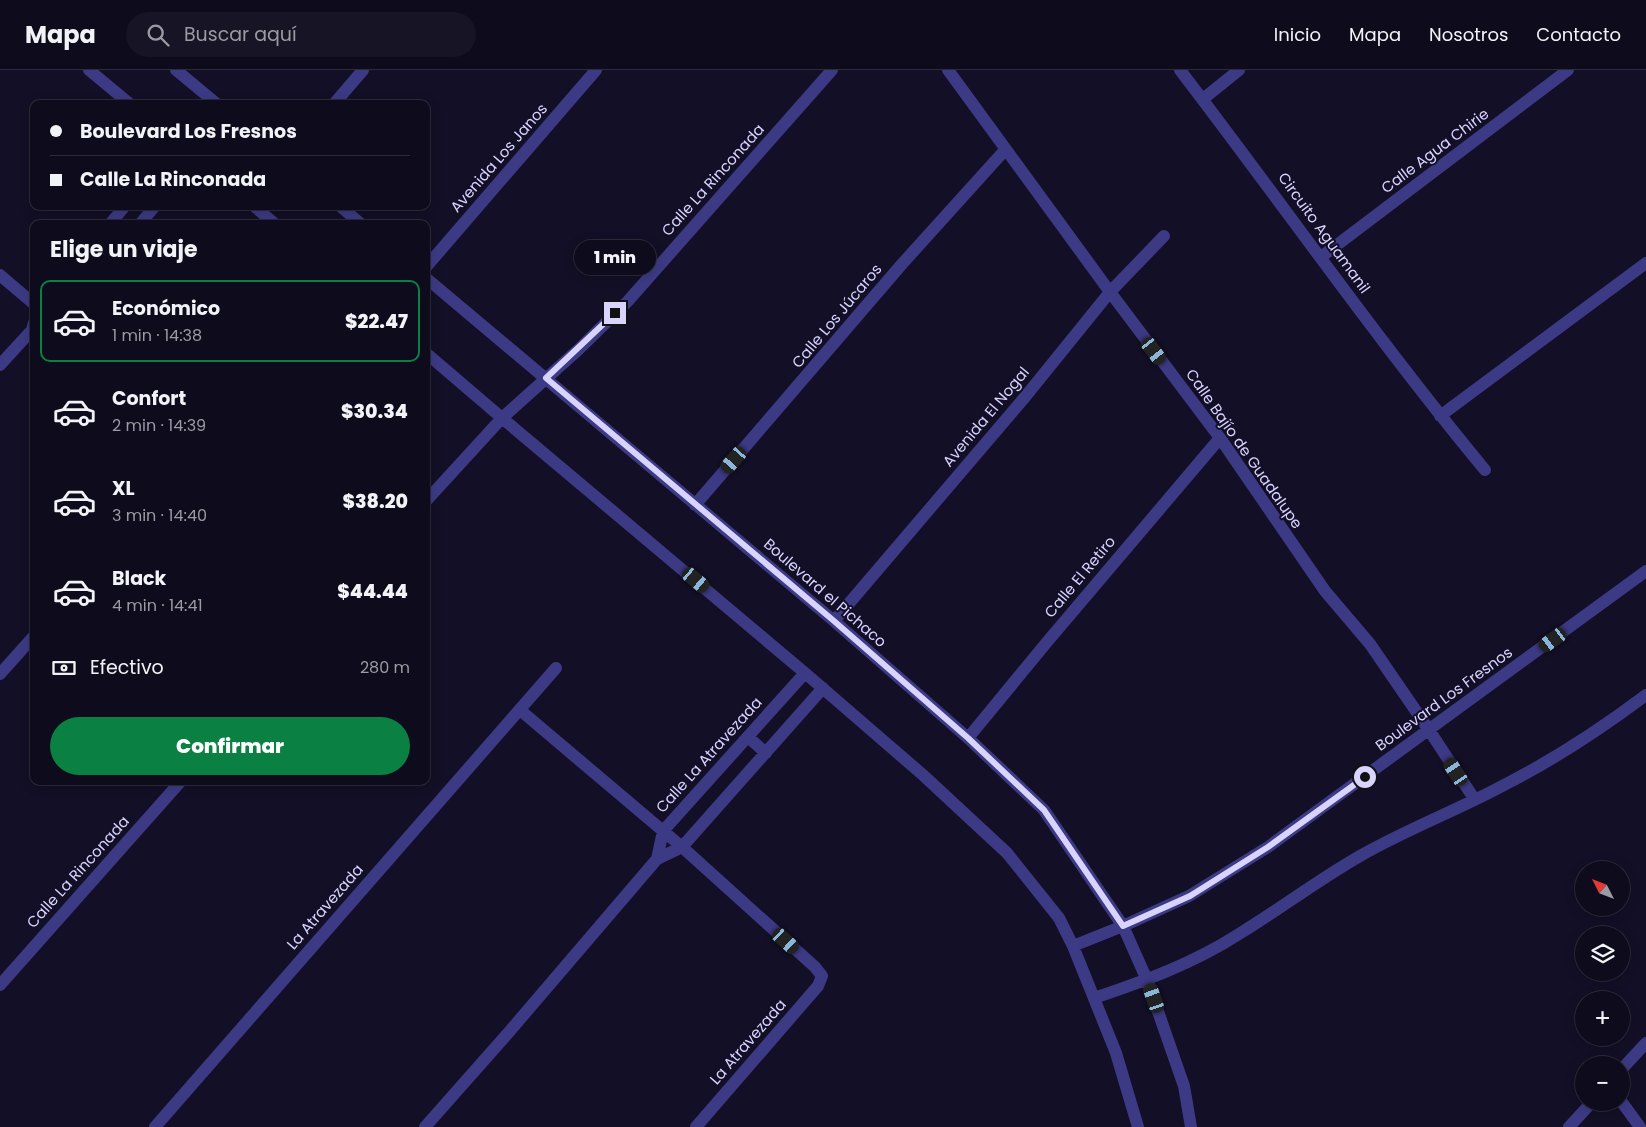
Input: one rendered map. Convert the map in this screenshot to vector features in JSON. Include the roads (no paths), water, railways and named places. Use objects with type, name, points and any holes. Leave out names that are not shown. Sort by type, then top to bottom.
[{"type":"street","points":[[89,70],[125,100]]},
{"type":"street","points":[[176,70],[212,100]]},
{"type":"street","points":[[337,100],[363,70]]},
{"type":"street","name":"Avenida Los Janos","points":[[430,262],[596,70]]},
{"type":"street","name":"Calle La Rinconada","points":[[430,497],[502,418],[578,350],[628,301],[832,70]]},
{"type":"street","name":"Calle Bajío de Guadalupe","points":[[948,70],[1005,150],[1220,438],[1325,590],[1370,644],[1474,800]]},
{"type":"street","name":"Circuito Aguamanil","points":[[1180,70],[1440,416],[1485,470]]},
{"type":"street","points":[[1202,99],[1239,70]]},
{"type":"street","name":"Calle Agua Chirie","points":[[1321,257],[1568,70]]},
{"type":"street","name":"Calle Los Júcaros","points":[[695,505],[902,264],[1005,150]]},
{"type":"street","points":[[113,220],[122,210]]},
{"type":"street","points":[[143,220],[152,210]]},
{"type":"street","points":[[259,210],[270,220]]},
{"type":"street","points":[[345,210],[356,220]]},
{"type":"street","name":"Avenida El Nogal","points":[[834,621],[1025,397],[1110,292],[1164,236]]},
{"type":"street","points":[[1440,416],[1646,263]]},
{"type":"street","points":[[0,275],[30,301]]},
{"type":"street","name":"Boulevard el Pichaco","points":[[430,281],[834,621],[968,738],[1044,810],[1123,926],[1147,980],[1184,1086],[1191,1127]]},
{"type":"street","points":[[0,365],[30,330]]},
{"type":"street","points":[[430,356],[805,672],[923,775],[1007,854],[1059,918],[1073,946],[1116,1054],[1138,1127]]},
{"type":"street","name":"Calle El Retiro","points":[[968,738],[1046,642],[1220,438]]},
{"type":"street","name":"Boulevard Los Fresnos","points":[[1073,946],[1190,896],[1268,847],[1646,571]]},
{"type":"street","points":[[0,674],[30,640]]},
{"type":"street","name":"La Atravezada","points":[[155,1127],[556,668]]},
{"type":"street","name":"Calle La Atravezada","points":[[520,710],[663,831],[805,672]]},
{"type":"street","points":[[425,1127],[658,859],[682,848],[823,688]]},
{"type":"street","points":[[1094,998],[1147,980],[1188,963],[1238,935],[1360,856],[1506,784],[1561,752],[1616,718],[1646,694]]},
{"type":"street","points":[[748,736],[766,753]]},
{"type":"street","name":"Calle La Rinconada","points":[[0,985],[177,785]]},
{"type":"street","points":[[663,831],[682,848]]},
{"type":"street","points":[[658,859],[663,831]]},
{"type":"street","name":"La Atravezada","points":[[682,848],[815,967],[822,976],[818,986],[696,1127]]},
{"type":"street","points":[[1630,1060],[1646,1043]]},
{"type":"street","points":[[1569,1127],[1584,1111]]},
{"type":"street","points":[[1628,1111],[1640,1127]]}]
